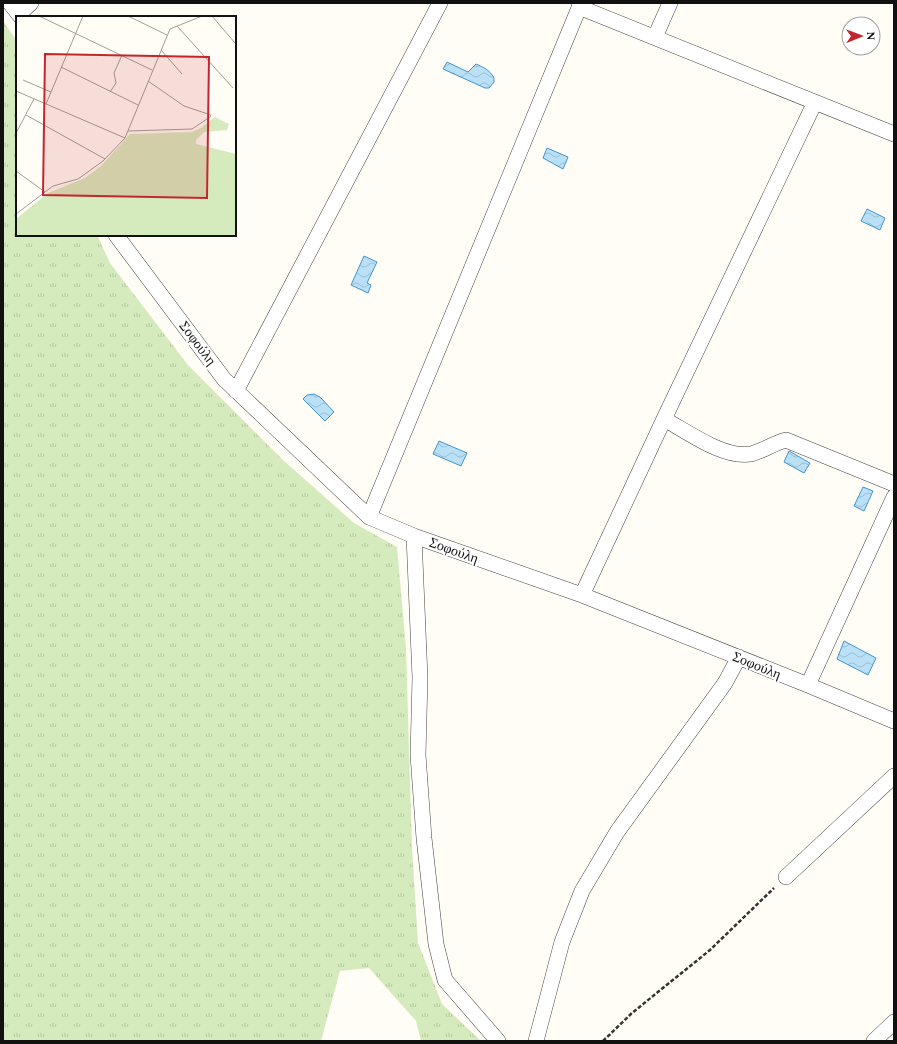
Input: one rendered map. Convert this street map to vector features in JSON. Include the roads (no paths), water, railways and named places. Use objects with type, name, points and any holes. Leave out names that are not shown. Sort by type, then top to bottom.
[{"type":"street","points":[[17,11],[32,3]]},
{"type":"street","points":[[236,391],[440,3]]},
{"type":"street","points":[[655,37],[670,3]]},
{"type":"street","points":[[369,518],[580,5],[894,134]]},
{"type":"street","points":[[582,596],[664,418],[815,102]]},
{"type":"street","name":"Σοφούλη","points":[[117,236],[224,379],[369,518],[414,536],[582,596],[739,657],[894,721]]},
{"type":"street","points":[[664,418],[723,451],[738,455],[753,453],[775,443],[786,440],[894,484]]},
{"type":"street","points":[[808,685],[894,497]]},
{"type":"street","points":[[414,536],[420,678],[418,755],[424,838],[436,944],[445,980],[498,1041]]},
{"type":"street","points":[[536,1041],[562,942],[582,891],[617,832],[725,683],[739,657]]},
{"type":"street","points":[[786,876],[894,776]]},
{"type":"street","points":[[874,1041],[894,1022]]},
{"type":"water","points":[[447,62],[468,72],[476,64],[490,73],[494,78],[494,82],[489,88],[485,88],[443,69]]},
{"type":"water","points":[[547,148],[568,157],[563,169],[543,158]]},
{"type":"water","points":[[867,209],[885,218],[880,230],[861,221]]},
{"type":"water","points":[[364,256],[377,262],[367,283],[371,285],[368,293],[351,285]]},
{"type":"water","points":[[314,394],[320,397],[334,412],[325,421],[303,399],[307,395]]},
{"type":"water","points":[[439,441],[467,453],[461,466],[433,454]]},
{"type":"water","points":[[789,451],[810,463],[804,473],[784,462]]},
{"type":"water","points":[[863,487],[873,491],[864,511],[854,506]]},
{"type":"water","points":[[844,641],[876,658],[868,675],[837,659]]}]
